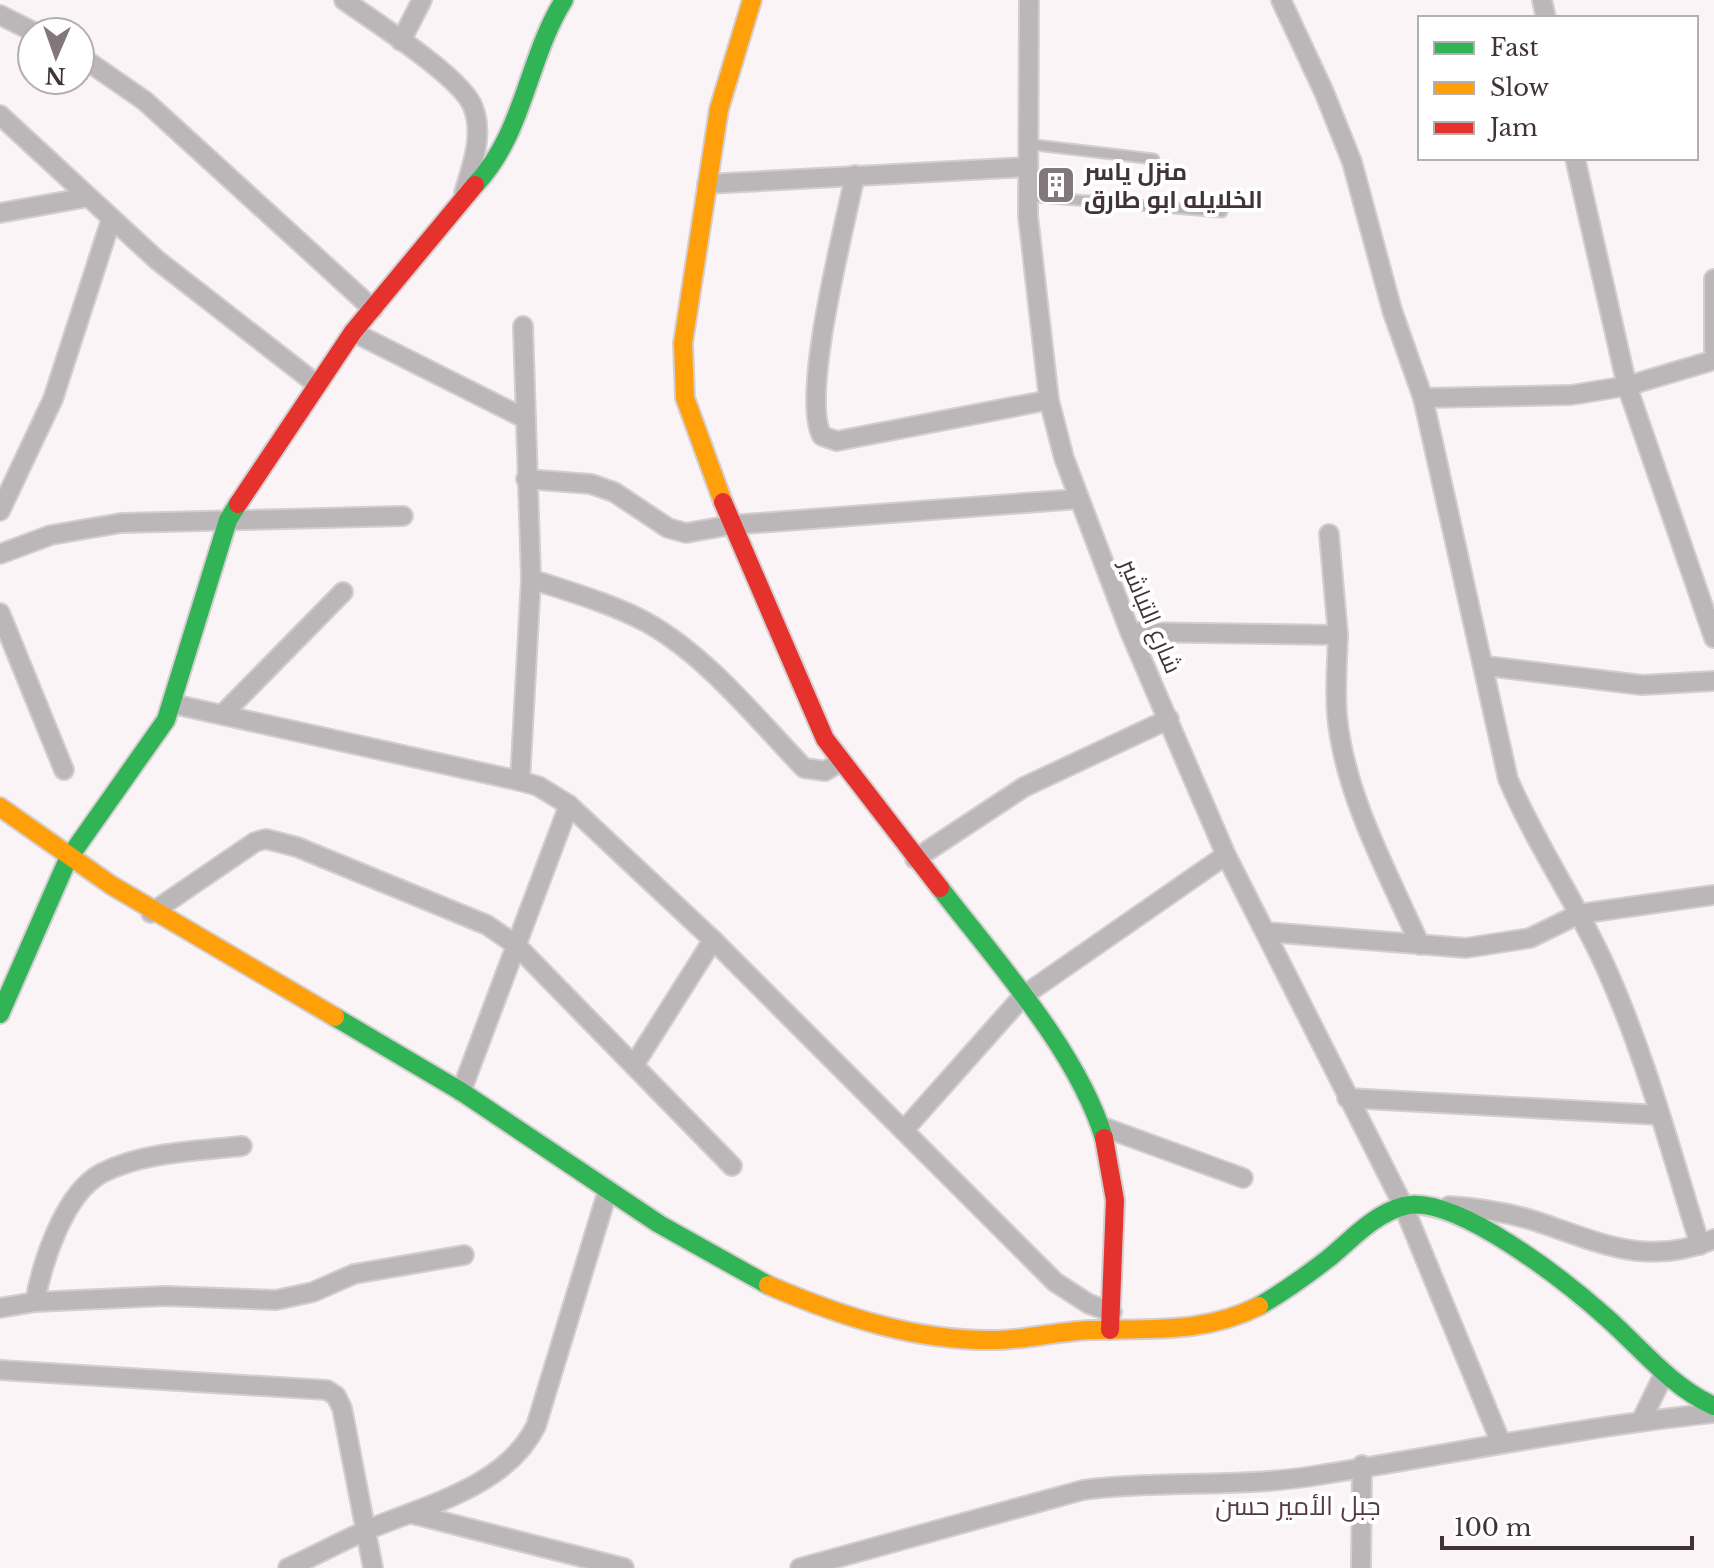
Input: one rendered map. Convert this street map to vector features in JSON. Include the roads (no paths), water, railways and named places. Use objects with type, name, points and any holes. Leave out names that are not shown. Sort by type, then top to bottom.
[{"type":"street","points":[[344,0],[458,86],[473,105],[477,124],[476,153],[462,198]]},
{"type":"street","points":[[401,41],[422,0]]},
{"type":"street","points":[[0,1014],[68,859],[158,735],[173,704],[228,520],[315,383],[353,332],[462,198],[494,165],[510,134],[550,22],[564,0]]},
{"type":"street","points":[[752,0],[724,89],[707,184],[682,374],[685,398],[731,525],[816,722],[840,762],[1023,996],[1073,1066],[1103,1127],[1115,1200],[1111,1321]]},
{"type":"street","name":"شارع التباشير","points":[[1029,0],[1028,196],[1049,400],[1078,499],[1130,632],[1226,855],[1403,1205],[1501,1443]]},
{"type":"street","points":[[0,807],[68,859],[151,913],[461,1092],[608,1190],[734,1268],[807,1302],[872,1324],[961,1339],[1001,1340],[1111,1321],[1189,1330],[1231,1318],[1289,1287],[1372,1220],[1403,1205],[1477,1208],[1534,1221],[1590,1243],[1637,1253],[1671,1252],[1707,1242],[1630,1025],[1579,914],[1524,816],[1508,779],[1496,732],[1486,666],[1423,398],[1392,310],[1352,162],[1324,92],[1281,0]]},
{"type":"street","points":[[96,67],[145,101],[373,309]]},
{"type":"street","points":[[0,115],[111,220],[315,383]]},
{"type":"street","points":[[1575,160],[1627,386],[1714,638]]},
{"type":"street","points":[[707,184],[1027,167]]},
{"type":"street","points":[[855,175],[817,366],[816,419],[822,436],[837,441],[1049,400]]},
{"type":"street","points":[[0,213],[88,197]]},
{"type":"street","points":[[0,511],[53,399],[111,220]]},
{"type":"street","points":[[1714,279],[1714,349]]},
{"type":"street","points":[[520,781],[531,579],[523,326]]},
{"type":"street","points":[[353,332],[526,419]]},
{"type":"street","points":[[1423,398],[1571,395],[1627,386],[1714,360]]},
{"type":"street","points":[[526,479],[591,484],[614,492],[668,528],[686,533],[731,525],[1078,499]]},
{"type":"street","points":[[0,554],[51,535],[85,528],[228,520],[403,516]]},
{"type":"street","points":[[1329,534],[1338,635],[1337,715],[1349,772],[1375,842],[1420,945]]},
{"type":"street","points":[[531,579],[611,606],[648,623],[709,671],[804,768],[825,771],[840,762]]},
{"type":"street","points":[[223,714],[343,592]]},
{"type":"street","points":[[0,613],[64,770]]},
{"type":"street","points":[[1130,632],[1338,635]]},
{"type":"street","points":[[1486,666],[1642,685],[1714,681]]},
{"type":"street","points":[[173,704],[304,731],[402,758],[520,781],[538,786],[569,805],[713,940],[1055,1282],[1111,1321]]},
{"type":"street","points":[[915,859],[1024,787],[1169,719]]},
{"type":"street","points":[[461,1092],[569,805]]},
{"type":"street","points":[[151,913],[255,842],[266,839],[297,847],[487,925],[516,945],[732,1166]]},
{"type":"street","points":[[904,1130],[1023,996],[1226,855]]},
{"type":"street","points":[[1266,932],[1466,948],[1505,944],[1546,933],[1579,914],[1714,895]]},
{"type":"street","points":[[634,1065],[713,940]]},
{"type":"street","points":[[1347,1098],[1660,1115]]},
{"type":"street","points":[[1103,1127],[1243,1178]]},
{"type":"street","points":[[35,1302],[42,1263],[51,1243],[65,1217],[94,1179],[119,1166],[145,1159],[242,1146]]},
{"type":"street","points":[[288,1568],[367,1530],[413,1514],[497,1472],[527,1445],[536,1426],[608,1190]]},
{"type":"street","points":[[1440,1206],[1473,1221],[1604,1315],[1664,1374],[1714,1406]]},
{"type":"street","points":[[0,1308],[35,1302],[165,1296],[276,1300],[313,1292],[354,1274],[464,1255]]},
{"type":"street","points":[[0,1370],[327,1390],[342,1408],[373,1568]]},
{"type":"street","points":[[1641,1421],[1664,1374]]},
{"type":"street","points":[[800,1568],[1083,1490],[1123,1485],[1311,1476],[1362,1465],[1641,1421],[1714,1413]]},
{"type":"street","points":[[1361,1568],[1362,1465]]},
{"type":"street","points":[[413,1514],[624,1568]]},
{"type":"lane","points":[[1027,144],[1154,159]]},
{"type":"lane","points":[[1028,196],[1222,212]]},
{"type":"place","name":"منزل ياسر الخلايله ابو طارق","points":[[1056,185]]},
{"type":"district","name":"جبل الأمير حسن","points":[[1298,1506]]}]
